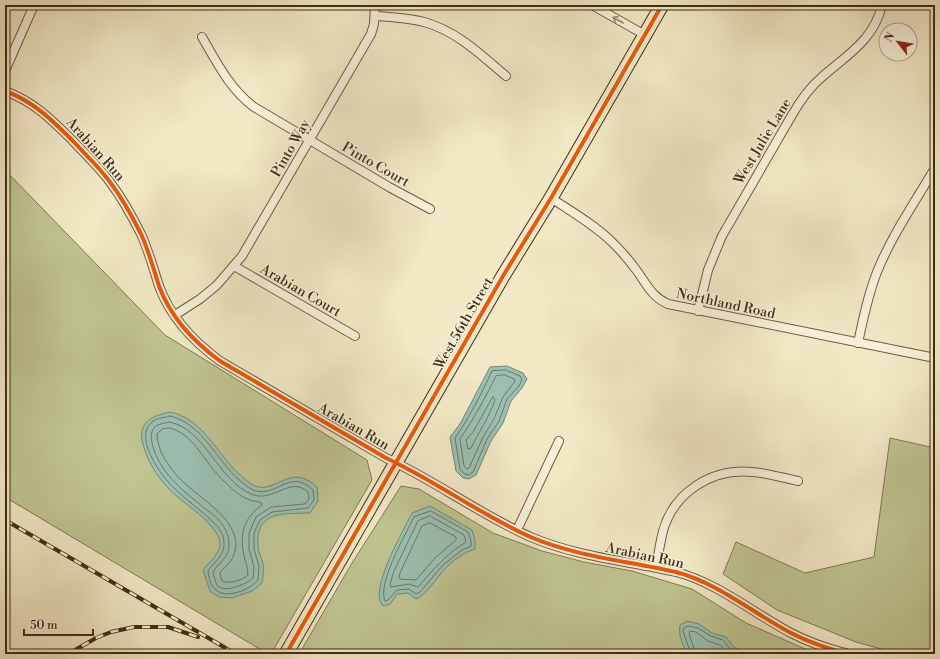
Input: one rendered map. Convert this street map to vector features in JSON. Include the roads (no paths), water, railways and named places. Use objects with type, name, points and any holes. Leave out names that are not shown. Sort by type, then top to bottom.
[{"type":"main road","name":"West 56th Street","points":[[286,654],[503,276],[551,198],[662,5]]},
{"type":"street","points":[[5,71],[34,5]]},
{"type":"street","name":"Pinto Way","points":[[175,315],[200,299],[216,286],[234,266],[248,247],[371,34],[375,16],[375,5]]},
{"type":"street","points":[[592,5],[645,35]]},
{"type":"street","name":"West Julie Lane","points":[[698,311],[708,270],[722,236],[794,111],[815,84],[859,46],[868,36],[875,25],[882,5]]},
{"type":"street","points":[[375,16],[415,20],[439,27],[462,40],[506,76]]},
{"type":"street","name":"Pinto Court","points":[[202,37],[224,76],[241,96],[262,112],[389,187],[430,209]]},
{"type":"street","name":"Arabian Run","points":[[5,91],[26,101],[48,116],[111,184],[126,205],[142,235],[160,287],[175,315],[190,335],[220,361],[386,458],[396,462],[517,530],[541,541],[571,550],[680,573],[700,580],[793,634],[821,646],[849,654]]},
{"type":"street","points":[[858,343],[867,302],[880,267],[892,241],[935,168]]},
{"type":"street","name":"Northland Road","points":[[551,198],[592,225],[612,241],[629,260],[649,290],[655,296],[668,304],[935,358]]},
{"type":"street","name":"Arabian Court","points":[[234,266],[355,336]]},
{"type":"street","points":[[517,530],[559,441]]},
{"type":"street","points":[[656,568],[663,531],[669,515],[684,495],[701,482],[714,476],[740,471],[753,472],[798,481]]},
{"type":"water","points":[[507,366],[523,373],[527,379],[522,388],[511,401],[503,423],[491,441],[476,475],[469,479],[463,478],[456,471],[450,437],[460,424],[490,367]]},
{"type":"water","points":[[171,412],[181,415],[198,427],[231,466],[252,485],[262,487],[268,486],[293,477],[300,477],[310,481],[317,487],[318,501],[310,513],[281,514],[273,516],[266,520],[261,526],[258,534],[258,546],[263,564],[263,578],[262,583],[252,591],[232,598],[219,597],[210,591],[203,570],[219,550],[220,543],[218,536],[200,515],[165,485],[149,461],[142,440],[143,428],[149,420],[154,417]]},
{"type":"water","points":[[430,506],[472,530],[475,540],[475,549],[462,555],[451,563],[428,590],[416,599],[408,593],[397,594],[390,604],[383,606],[380,601],[379,593],[381,582],[396,544],[412,513]]},
{"type":"water","points":[[687,621],[699,624],[712,633],[726,637],[734,647],[746,654],[688,654],[684,648],[680,633],[680,625]]},
{"type":"railway","points":[[5,520],[236,654]]},
{"type":"railway","points":[[68,654],[96,638],[111,632],[134,627],[168,627],[198,637]]}]
